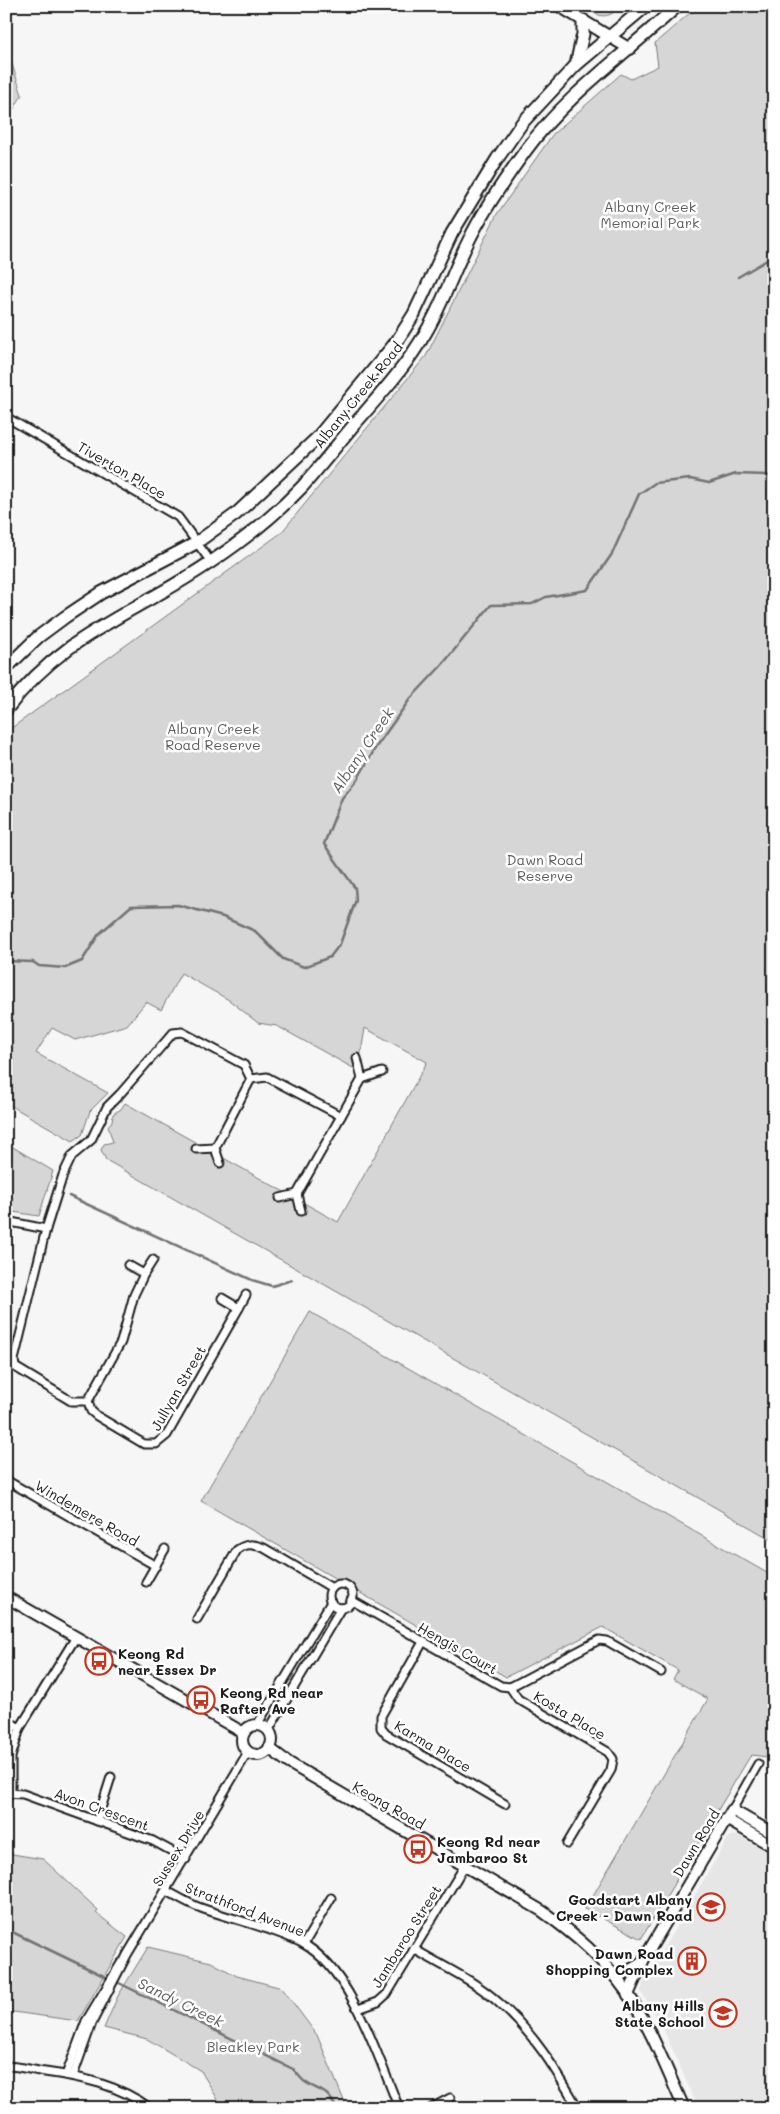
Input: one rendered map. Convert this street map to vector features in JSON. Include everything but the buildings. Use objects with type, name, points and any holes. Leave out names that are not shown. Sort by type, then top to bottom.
[{"type":"main road","name":"Albany Creek Road","points":[[6,668],[38,637],[101,593],[196,543],[236,514],[296,458],[323,430],[386,356],[414,314],[452,233],[497,159],[537,104],[576,65],[646,6]]},
{"type":"main road","name":"Albany Creek Road","points":[[6,710],[38,673],[63,652],[116,616],[155,596],[210,562],[269,518],[301,487],[387,387],[426,332],[469,239],[525,151],[564,106],[677,6]]},
{"type":"main road","points":[[576,65],[582,38],[583,20]]},
{"type":"street","points":[[559,6],[630,48]]},
{"type":"street","name":"Tiverton Place","points":[[6,417],[178,517],[210,562]]},
{"type":"street","points":[[153,1260],[134,1295],[121,1342],[88,1401],[71,1400],[15,1367],[14,1360],[56,1194],[72,1156],[91,1140],[113,1099],[120,1094],[173,1033],[182,1032],[244,1065],[251,1079]]},
{"type":"street","points":[[357,1058],[362,1079]]},
{"type":"street","points":[[302,1211],[297,1194],[362,1079],[382,1072]]},
{"type":"street","points":[[251,1079],[267,1077],[341,1116]]},
{"type":"street","points":[[214,1148],[251,1079]]},
{"type":"street","points":[[196,1149],[214,1148]]},
{"type":"street","points":[[214,1148],[220,1163]]},
{"type":"street","points":[[280,1198],[297,1194]]},
{"type":"street","points":[[6,1221],[46,1229]]},
{"type":"street","points":[[128,1265],[144,1274]]},
{"type":"street","name":"Jullyan Street","points":[[88,1401],[91,1411],[144,1444],[156,1444],[163,1440],[246,1295]]},
{"type":"street","points":[[222,1298],[238,1308]]},
{"type":"street","name":"Windemere Road","points":[[6,1480],[156,1566]]},
{"type":"street","points":[[197,1619],[232,1557],[244,1545],[253,1544],[264,1548],[332,1588]]},
{"type":"street","points":[[146,1582],[165,1550]]},
{"type":"street","points":[[268,1731],[341,1608],[348,1605],[352,1600],[352,1593],[348,1587],[338,1584],[332,1588],[329,1595],[331,1602],[341,1608]]},
{"type":"street","points":[[6,1597],[244,1733]]},
{"type":"street","name":"Hengis Court","points":[[352,1600],[493,1683],[510,1686],[599,1640],[607,1641],[661,1672]]},
{"type":"street","points":[[258,1725],[331,1602]]},
{"type":"street","points":[[9,1793],[11,1757],[20,1728],[76,1637]]},
{"type":"street","name":"Karma Place","points":[[423,1642],[381,1716],[381,1728],[386,1734],[505,1804]]},
{"type":"street","name":"Kosta Place","points":[[510,1686],[518,1698],[608,1752],[613,1759],[611,1770],[567,1844]]},
{"type":"street","points":[[6,1720],[20,1728]]},
{"type":"street","points":[[258,1725],[268,1731],[271,1739],[269,1748],[257,1755],[248,1752],[242,1742],[244,1733],[249,1727],[258,1725]]},
{"type":"street","name":"Keong Road","points":[[269,1748],[289,1763],[465,1864],[542,1911],[578,1937],[616,1978],[628,1995],[650,2031],[684,2108]]},
{"type":"street","name":"Sussex Drive","points":[[69,2076],[116,1973],[167,1891],[248,1752]]},
{"type":"street","name":"Dawn Road","points":[[628,1995],[642,1963],[758,1764]]},
{"type":"street","points":[[97,1821],[111,1777]]},
{"type":"street","name":"Avon Crescent","points":[[9,1793],[153,1841],[186,1859]]},
{"type":"street","points":[[732,1810],[774,1834]]},
{"type":"street","points":[[726,1819],[774,1847]]},
{"type":"street","name":"Jambaroo Street","points":[[358,2009],[378,2002],[387,1994],[465,1864]]},
{"type":"street","name":"Strathford Avenue","points":[[167,1891],[199,1907],[287,1936],[304,1944],[334,1970],[358,2009],[399,2108]]},
{"type":"street","points":[[304,1944],[331,1898]]},
{"type":"street","points":[[414,1949],[498,2001],[529,2032],[547,2055],[578,2108]]},
{"type":"street","name":"Dawn Road","points":[[616,1978],[642,1963]]},
{"type":"street","points":[[6,2066],[104,2083],[131,2095],[150,2108]]},
{"type":"street","points":[[431,2108],[450,2098]]},
{"type":"shaded area","name":"Albany Hills State School","points":[[733,1835],[739,1836],[774,1856],[774,2108],[698,2108],[663,2028],[641,1992],[643,1983],[728,1838]]},
{"type":"green space","points":[[582,6],[622,6],[611,14],[602,16]]},
{"type":"green space","name":"Dawn Road Reserve","points":[[698,6],[774,6],[774,1541],[106,1160],[101,1150],[104,1144],[113,1142],[108,1126],[112,1121],[113,1114],[121,1109],[125,1103],[338,1222],[427,1062],[365,1028],[361,1053],[353,1068],[277,1026],[258,1023],[229,1000],[181,973],[161,1010],[146,1002],[127,1025],[75,1040],[52,1028],[36,1053],[108,1093],[90,1111],[82,1135],[73,1141],[6,1103],[6,732],[281,533],[426,356],[497,214],[553,134],[621,74],[631,79],[658,66],[655,43]]},
{"type":"green space","points":[[6,57],[10,58],[22,95],[6,122]]},
{"type":"green space","points":[[6,1143],[53,1171],[39,1216],[6,1211]]},
{"type":"green space","points":[[310,1312],[774,1577],[774,1750],[767,1757],[752,1755],[749,1758],[641,1939],[585,1909],[708,1699],[673,1679],[678,1670],[603,1627],[506,1677],[201,1501]]},
{"type":"green space","points":[[6,1853],[43,1859],[98,1910],[96,1913],[127,1937],[78,2021],[6,2011]]},
{"type":"green space","name":"Bleakley Park","points":[[148,1947],[211,1962],[237,1976],[282,1988],[317,2035],[347,2108],[223,2108],[201,2071],[147,2039],[104,2028],[118,1996]]},
{"type":"waterway","points":[[738,277],[774,256]]},
{"type":"waterway","name":"Albany Creek","points":[[6,961],[33,962],[39,966],[65,968],[82,961],[99,934],[131,906],[178,905],[223,917],[255,931],[283,959],[304,967],[330,957],[340,944],[356,900],[355,888],[324,844],[342,798],[357,780],[376,747],[410,699],[442,665],[491,605],[532,604],[546,597],[587,590],[612,554],[639,494],[655,483],[690,479],[709,483],[736,474],[767,475],[774,479]]},
{"type":"waterway","points":[[69,1196],[252,1280],[272,1286],[292,1280]]},
{"type":"waterway","name":"Sandy Creek","points":[[6,1929],[110,1979]]},
{"type":"waterway","name":"Sandy Creek","points":[[115,1981],[293,2069],[305,2082],[326,2094],[336,2108]]},
{"type":"place","name":"Keong Rd near Essex Dr","points":[[99,1661]]},
{"type":"place","name":"Keong Rd near Rafter Ave","points":[[201,1700]]},
{"type":"place","name":"Keong Rd near Jambaroo St","points":[[418,1849]]},
{"type":"place","name":"Goodstart Albany Creek - Dawn Road","points":[[711,1907]]},
{"type":"place","name":"Dawn Road Shopping Complex","points":[[692,1961]]},
{"type":"place","name":"Albany Hills State School","points":[[723,2013]]},
{"type":"park label","name":"Albany Creek Memorial Park","points":[[650,214]]},
{"type":"park label","name":"Albany Creek Road Reserve","points":[[213,736]]}]
